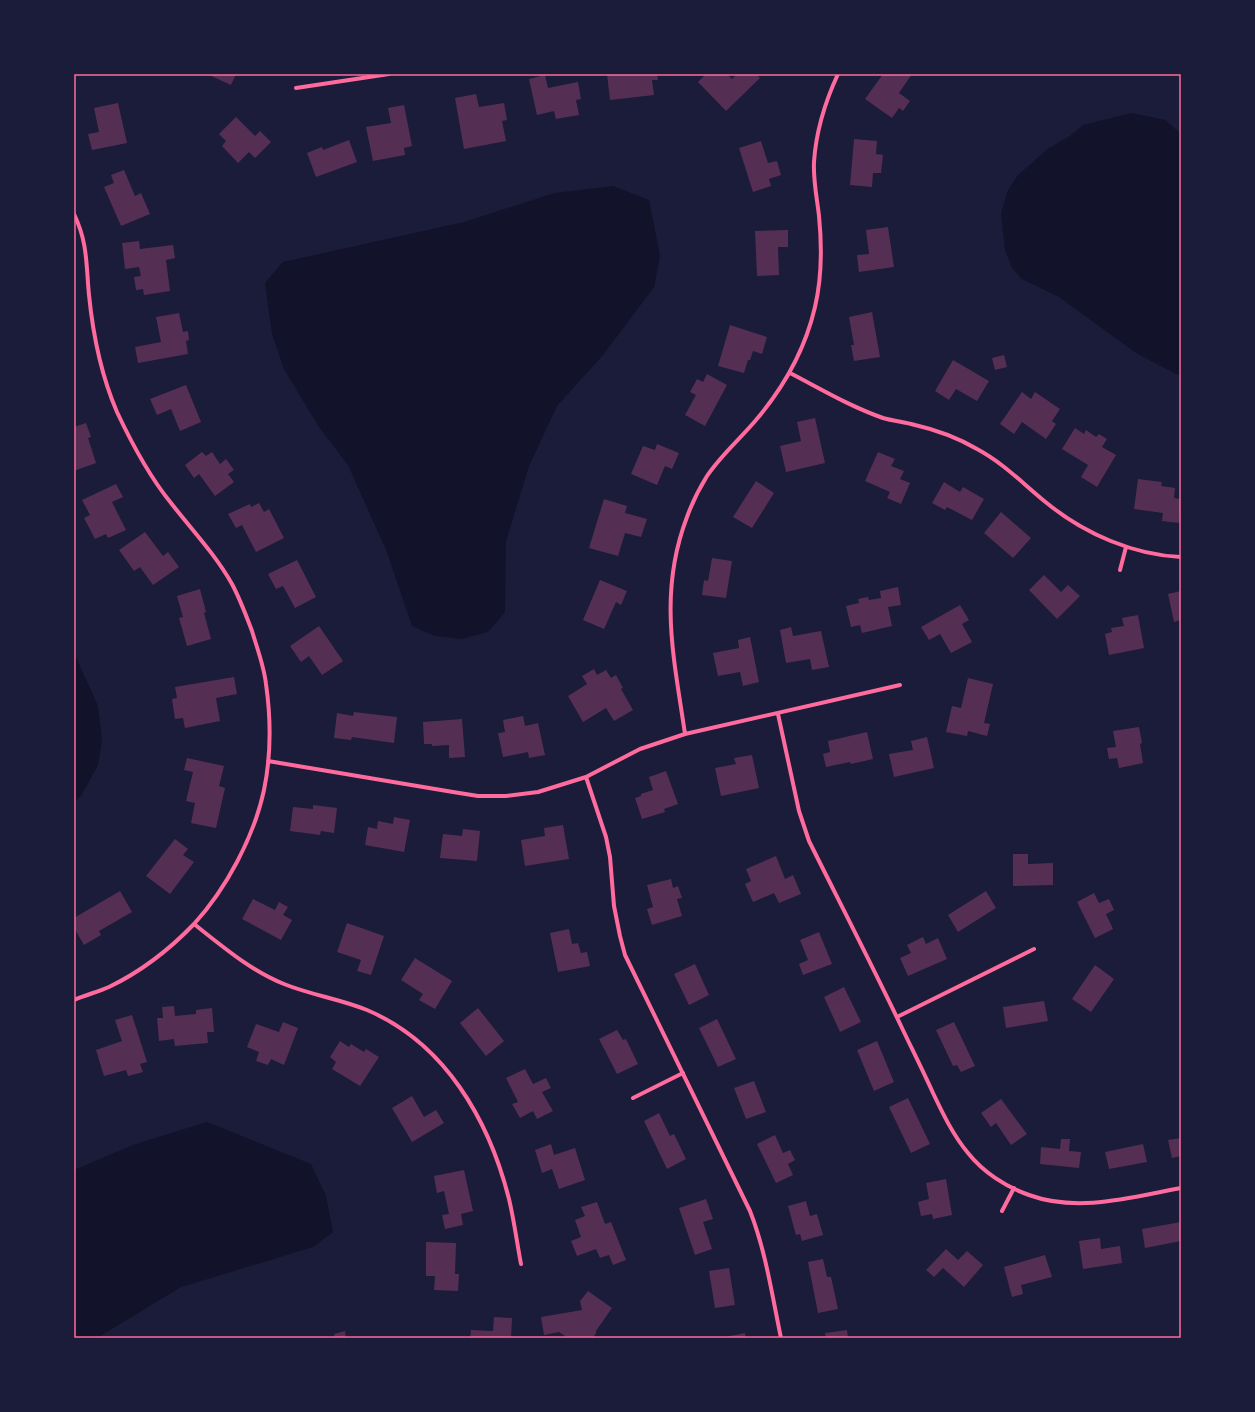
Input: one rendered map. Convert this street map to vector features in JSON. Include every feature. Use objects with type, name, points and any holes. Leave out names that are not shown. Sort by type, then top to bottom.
[{"type":"street","points":[[296,88],[389,74]]},
{"type":"street","points":[[686,734],[672,643],[670,586],[674,561],[681,532],[692,504],[707,476],[773,399],[790,373],[807,335],[815,308],[820,280],[821,248],[814,163],[817,134],[830,93],[838,74]]},
{"type":"street","points":[[74,214],[79,224],[85,245],[89,296],[95,341],[102,370],[116,408],[129,437],[150,475],[170,503],[215,557],[232,584],[245,612],[258,649],[266,682],[269,724],[268,762],[264,791],[256,818],[245,845],[217,896],[194,924],[168,948],[141,968],[109,986],[74,1000]]},
{"type":"street","points":[[790,373],[860,409],[884,418],[916,425],[948,435],[977,448],[1004,465],[1049,505],[1074,523],[1101,537],[1126,547],[1154,554],[1181,557]]},
{"type":"street","points":[[1120,570],[1126,547]]},
{"type":"street","points":[[268,762],[478,796],[506,796],[538,792],[586,777],[640,749],[686,734],[900,685]]},
{"type":"street","points":[[778,714],[799,811],[809,841],[944,1115],[955,1136],[968,1154],[985,1171],[1002,1182],[1029,1195],[1046,1200],[1089,1203],[1181,1188]]},
{"type":"street","points":[[586,777],[606,837],[610,857],[614,906],[625,955],[750,1210],[758,1231],[766,1260],[781,1338]]},
{"type":"street","points":[[194,924],[258,971],[283,984],[368,1010],[409,1034],[432,1054],[452,1076],[466,1096],[495,1154],[509,1200],[521,1264]]},
{"type":"street","points":[[897,1017],[1034,949]]},
{"type":"street","points":[[633,1098],[683,1073]]},
{"type":"street","points":[[1002,1211],[1014,1188]]},
{"type":"shaded area","points":[[1132,113],[1165,120],[1181,134],[1181,375],[1176,374],[1136,353],[1059,297],[1022,279],[1012,268],[1005,250],[1001,213],[1008,190],[1018,175],[1049,148],[1070,136],[1083,125]]},
{"type":"shaded area","points":[[613,186],[649,200],[660,256],[654,287],[603,355],[557,406],[529,466],[506,541],[505,612],[488,632],[462,639],[435,636],[412,626],[387,552],[348,465],[319,427],[284,369],[272,334],[265,283],[283,262],[464,222],[555,193]]},
{"type":"shaded area","points":[[74,653],[98,706],[102,740],[98,765],[81,796],[74,802]]},
{"type":"shaded area","points":[[207,1122],[311,1164],[326,1196],[333,1232],[313,1247],[181,1287],[97,1338],[74,1338],[74,1170],[133,1145]]},
{"type":"building","points":[[207,74],[236,74],[231,85]]},
{"type":"building","points":[[607,74],[657,74],[658,80],[652,80],[654,95],[610,100]]},
{"type":"building","points":[[706,74],[727,74],[732,79],[737,74],[756,74],[760,78],[726,111],[698,82]]},
{"type":"building","points":[[883,74],[912,74],[899,93],[910,101],[903,111],[899,108],[892,118],[865,99]]},
{"type":"building","points":[[545,75],[548,88],[578,82],[581,99],[576,100],[579,115],[556,119],[554,111],[537,115],[529,79]]},
{"type":"building","points":[[476,94],[479,107],[504,103],[507,120],[502,121],[506,141],[464,149],[455,98]]},
{"type":"building","points":[[118,103],[127,143],[92,150],[88,134],[99,132],[94,108]]},
{"type":"building","points":[[404,105],[412,146],[404,148],[405,155],[373,161],[366,127],[391,123],[388,108]]},
{"type":"building","points":[[236,117],[255,136],[260,131],[271,142],[255,158],[249,152],[238,163],[222,146],[226,141],[219,134]]},
{"type":"building","points":[[854,139],[877,141],[876,154],[883,155],[881,173],[873,173],[872,187],[850,185]]},
{"type":"building","points":[[349,140],[357,162],[316,177],[307,153],[322,147],[323,150]]},
{"type":"building","points":[[761,141],[768,163],[777,161],[781,175],[769,179],[771,186],[753,192],[739,148]]},
{"type":"building","points":[[124,170],[135,196],[141,193],[150,214],[121,226],[104,187],[114,183],[111,175]]},
{"type":"building","points":[[888,227],[894,267],[859,272],[857,255],[869,254],[866,230]]},
{"type":"building","points":[[788,230],[788,247],[778,247],[779,275],[757,276],[755,231]]},
{"type":"building","points":[[139,241],[140,249],[173,245],[175,258],[166,260],[170,291],[144,295],[143,289],[136,290],[134,277],[141,276],[139,267],[125,269],[122,243]]},
{"type":"building","points":[[872,312],[880,357],[854,361],[851,345],[854,345],[849,317]]},
{"type":"building","points":[[179,313],[183,332],[188,331],[189,340],[186,341],[188,354],[138,363],[135,347],[161,342],[156,317]]},
{"type":"building","points":[[730,325],[767,337],[762,354],[753,351],[750,360],[748,360],[744,373],[718,366]]},
{"type":"building","points":[[1004,355],[1007,367],[995,370],[992,358]]},
{"type":"building","points":[[953,360],[989,381],[977,401],[956,389],[949,400],[935,391]]},
{"type":"building","points":[[707,374],[727,385],[705,426],[685,415],[696,395],[690,392],[697,379],[703,382]]},
{"type":"building","points":[[186,385],[201,422],[180,431],[171,409],[157,415],[150,399]]},
{"type":"building","points":[[1022,392],[1031,399],[1035,392],[1060,409],[1052,421],[1056,424],[1046,439],[1022,422],[1014,434],[1000,424]]},
{"type":"building","points":[[815,418],[825,463],[786,472],[780,446],[801,441],[797,422]]},
{"type":"building","points":[[86,423],[91,437],[88,438],[96,463],[74,471],[74,427]]},
{"type":"building","points":[[1075,428],[1084,434],[1086,430],[1096,437],[1099,434],[1107,439],[1102,447],[1116,455],[1097,487],[1081,477],[1088,465],[1062,449]]},
{"type":"building","points":[[657,444],[679,453],[672,469],[665,466],[657,485],[631,474],[643,446],[655,450]]},
{"type":"building","points":[[202,452],[206,456],[212,452],[220,464],[226,459],[234,470],[228,474],[234,482],[215,496],[199,474],[194,478],[185,465]]},
{"type":"building","points":[[878,452],[895,459],[891,466],[904,471],[900,479],[910,483],[901,504],[887,498],[890,492],[865,481]]},
{"type":"building","points":[[1138,479],[1162,482],[1161,486],[1175,488],[1174,498],[1181,499],[1179,523],[1162,521],[1163,513],[1134,509]]},
{"type":"building","points":[[756,481],[774,493],[752,528],[733,517]]},
{"type":"building","points":[[944,482],[960,492],[963,487],[984,499],[972,520],[947,507],[945,510],[932,503]]},
{"type":"building","points":[[116,484],[123,497],[112,502],[126,530],[108,538],[106,534],[95,539],[84,518],[90,515],[82,500]]},
{"type":"building","points":[[604,499],[627,506],[625,513],[647,519],[641,537],[625,533],[618,556],[589,548]]},
{"type":"building","points":[[259,503],[264,512],[269,509],[284,538],[256,552],[242,525],[236,528],[228,514],[250,504],[251,507]]},
{"type":"building","points":[[1001,512],[1031,538],[1013,558],[984,533]]},
{"type":"building","points":[[145,532],[163,556],[168,552],[179,567],[153,585],[140,567],[134,571],[119,550]]},
{"type":"building","points":[[712,558],[732,561],[726,598],[702,595],[704,580],[708,581]]},
{"type":"building","points":[[297,560],[316,597],[295,608],[283,586],[276,589],[268,574]]},
{"type":"building","points":[[1044,575],[1061,592],[1068,585],[1080,596],[1057,619],[1029,590]]},
{"type":"building","points":[[600,580],[627,591],[621,605],[616,602],[604,629],[583,620]]},
{"type":"building","points":[[898,587],[901,605],[888,607],[892,626],[862,633],[860,625],[851,627],[846,606],[859,603],[858,599],[868,597],[869,600],[881,598],[880,591]]},
{"type":"building","points":[[200,589],[206,612],[204,613],[211,639],[187,646],[179,618],[183,617],[177,596]]},
{"type":"building","points":[[1181,591],[1181,620],[1174,622],[1168,594]]},
{"type":"building","points":[[960,605],[969,620],[962,624],[972,642],[951,653],[940,634],[929,640],[921,627]]},
{"type":"building","points":[[1138,615],[1144,648],[1109,655],[1105,634],[1112,632],[1111,628],[1124,626],[1122,618]]},
{"type":"building","points":[[319,626],[343,661],[322,675],[309,656],[301,662],[290,646]]},
{"type":"building","points":[[791,627],[793,636],[821,631],[829,667],[812,670],[810,659],[786,663],[780,630]]},
{"type":"building","points":[[750,637],[759,682],[743,686],[740,672],[718,676],[713,653],[739,648],[738,640]]},
{"type":"building","points":[[594,669],[597,675],[606,670],[611,678],[616,675],[623,688],[621,689],[633,710],[614,721],[606,708],[583,722],[568,696],[587,684],[582,676]]},
{"type":"building","points":[[234,677],[237,694],[216,698],[220,721],[185,728],[183,718],[175,719],[172,699],[177,698],[175,687]]},
{"type":"building","points":[[968,678],[993,684],[984,723],[990,724],[987,736],[968,731],[967,736],[946,732],[952,706],[961,708]]},
{"type":"building","points":[[354,712],[397,717],[394,743],[352,737],[351,740],[334,738],[337,713],[353,716]]},
{"type":"building","points":[[523,716],[525,726],[538,723],[545,755],[529,758],[528,752],[503,757],[498,733],[505,732],[503,720]]},
{"type":"building","points":[[462,719],[465,757],[449,758],[449,745],[432,746],[432,744],[424,744],[423,722]]},
{"type":"building","points":[[1139,727],[1142,743],[1140,744],[1143,763],[1119,768],[1117,758],[1109,759],[1107,748],[1116,747],[1113,731]]},
{"type":"building","points":[[867,732],[873,759],[851,764],[850,762],[826,767],[823,754],[830,752],[828,741]]},
{"type":"building","points":[[927,737],[934,768],[894,777],[889,754],[913,750],[911,741]]},
{"type":"building","points":[[752,755],[759,788],[721,796],[715,768],[736,764],[734,758]]},
{"type":"building","points":[[187,758],[224,766],[219,786],[225,788],[216,828],[191,823],[195,803],[186,801],[193,772],[184,770]]},
{"type":"building","points":[[666,771],[678,804],[664,809],[665,812],[642,819],[635,798],[641,796],[641,794],[653,790],[649,777]]},
{"type":"building","points":[[313,805],[337,808],[334,833],[321,831],[320,835],[290,831],[293,807],[313,809]]},
{"type":"building","points":[[394,817],[410,820],[404,852],[365,845],[368,827],[377,829],[378,821],[393,824]]},
{"type":"building","points":[[563,825],[569,859],[525,866],[521,840],[545,836],[544,828]]},
{"type":"building","points":[[463,829],[480,831],[477,861],[440,858],[443,834],[462,836]]},
{"type":"building","points":[[175,839],[188,849],[183,855],[194,862],[170,894],[146,876]]},
{"type":"building","points":[[1013,854],[1028,854],[1028,864],[1053,863],[1053,885],[1013,886]]},
{"type":"building","points":[[776,856],[785,879],[793,875],[801,894],[779,903],[774,893],[753,902],[745,884],[751,881],[746,869]]},
{"type":"building","points":[[671,879],[673,888],[678,886],[682,898],[677,899],[682,916],[652,925],[647,909],[653,907],[647,885]]},
{"type":"building","points":[[120,891],[132,912],[99,931],[101,935],[84,945],[74,928],[74,918]]},
{"type":"building","points":[[986,891],[996,908],[958,932],[948,915]]},
{"type":"building","points":[[1094,893],[1099,903],[1109,899],[1114,910],[1106,914],[1113,929],[1095,938],[1077,902]]},
{"type":"building","points":[[253,899],[275,910],[279,902],[288,907],[283,915],[292,920],[281,940],[242,919]]},
{"type":"building","points":[[347,923],[384,936],[371,975],[357,971],[361,960],[337,952]]},
{"type":"building","points":[[569,929],[572,944],[578,943],[581,953],[587,952],[590,966],[558,972],[550,933]]},
{"type":"building","points":[[819,932],[832,964],[803,975],[799,964],[808,960],[800,940]]},
{"type":"building","points":[[923,937],[926,944],[938,938],[947,959],[908,976],[900,958],[911,953],[907,945]]},
{"type":"building","points":[[415,958],[452,981],[435,1009],[419,1000],[423,994],[401,980]]},
{"type":"building","points":[[695,964],[709,995],[689,1005],[674,974]]},
{"type":"building","points":[[1095,965],[1114,979],[1091,1012],[1072,999]]},
{"type":"building","points":[[844,987],[861,1022],[840,1032],[824,997]]},
{"type":"building","points":[[1044,1001],[1048,1021],[1006,1028],[1003,1007]]},
{"type":"building","points":[[174,1006],[175,1016],[196,1014],[196,1010],[212,1008],[214,1032],[207,1032],[208,1043],[175,1046],[174,1039],[159,1041],[157,1018],[163,1018],[162,1007]]},
{"type":"building","points":[[478,1008],[504,1041],[486,1056],[460,1023]]},
{"type":"building","points":[[132,1015],[147,1062],[140,1064],[143,1072],[128,1076],[126,1070],[104,1076],[96,1050],[122,1041],[115,1020]]},
{"type":"building","points":[[717,1019],[736,1059],[718,1067],[699,1028]]},
{"type":"building","points":[[283,1022],[298,1028],[284,1065],[271,1059],[268,1065],[256,1061],[259,1052],[247,1047],[256,1024],[279,1032]]},
{"type":"building","points":[[954,1022],[975,1066],[961,1072],[957,1065],[953,1066],[936,1030]]},
{"type":"building","points":[[617,1030],[623,1040],[626,1039],[638,1064],[617,1074],[599,1039]]},
{"type":"building","points":[[340,1041],[349,1047],[351,1044],[364,1052],[366,1049],[379,1057],[360,1086],[332,1069],[336,1062],[330,1057]]},
{"type":"building","points":[[877,1041],[894,1082],[874,1091],[857,1050]]},
{"type":"building","points":[[525,1069],[533,1084],[546,1078],[551,1088],[542,1092],[553,1111],[537,1119],[533,1111],[520,1118],[512,1104],[518,1102],[506,1078]]},
{"type":"building","points":[[754,1081],[766,1112],[746,1119],[734,1088]]},
{"type":"building","points":[[412,1096],[424,1117],[436,1110],[444,1123],[412,1142],[392,1108]]},
{"type":"building","points":[[908,1098],[930,1144],[911,1153],[889,1107]]},
{"type":"building","points":[[1001,1099],[1027,1134],[1011,1145],[996,1123],[991,1127],[981,1113]]},
{"type":"building","points":[[659,1113],[670,1136],[674,1134],[686,1159],[667,1169],[644,1121]]},
{"type":"building","points":[[775,1135],[783,1153],[790,1150],[795,1160],[788,1164],[793,1175],[776,1183],[757,1144]]},
{"type":"building","points":[[1181,1138],[1181,1156],[1172,1158],[1168,1140]]},
{"type":"building","points":[[1061,1139],[1070,1139],[1069,1151],[1081,1152],[1079,1168],[1040,1164],[1041,1147],[1060,1149]]},
{"type":"building","points":[[551,1144],[554,1155],[575,1148],[585,1180],[559,1189],[552,1169],[542,1173],[535,1150]]},
{"type":"building","points":[[1143,1144],[1147,1162],[1109,1169],[1105,1152]]},
{"type":"building","points":[[464,1170],[473,1211],[461,1214],[463,1225],[445,1229],[442,1215],[449,1214],[444,1191],[437,1193],[434,1176]]},
{"type":"building","points":[[946,1179],[952,1215],[933,1219],[932,1214],[921,1216],[918,1202],[929,1199],[926,1183]]},
{"type":"building","points":[[706,1199],[713,1219],[703,1222],[712,1249],[695,1255],[679,1208]]},
{"type":"building","points":[[806,1201],[810,1216],[817,1214],[823,1235],[802,1241],[800,1234],[796,1235],[788,1206]]},
{"type":"building","points":[[597,1202],[605,1224],[611,1222],[626,1260],[613,1265],[609,1255],[600,1258],[596,1249],[577,1256],[571,1241],[581,1237],[575,1220],[585,1216],[581,1207]]},
{"type":"building","points":[[1181,1222],[1181,1241],[1145,1248],[1142,1229]]},
{"type":"building","points":[[1100,1238],[1101,1249],[1120,1246],[1122,1263],[1083,1269],[1079,1241]]},
{"type":"building","points":[[426,1242],[456,1243],[455,1274],[459,1274],[458,1291],[434,1290],[435,1276],[426,1276]]},
{"type":"building","points":[[946,1249],[958,1260],[967,1251],[983,1265],[964,1287],[943,1268],[934,1277],[926,1270]]},
{"type":"building","points":[[1045,1255],[1052,1277],[1021,1285],[1023,1294],[1012,1297],[1004,1267]]},
{"type":"building","points":[[823,1259],[827,1277],[831,1277],[838,1309],[818,1313],[808,1262]]},
{"type":"building","points":[[729,1268],[735,1305],[715,1308],[709,1271]]},
{"type":"building","points":[[588,1291],[612,1308],[596,1331],[593,1338],[568,1338],[559,1332],[544,1335],[541,1317],[582,1310],[580,1301]]},
{"type":"building","points":[[494,1317],[512,1318],[511,1338],[470,1338],[471,1330],[493,1331]]},
{"type":"building","points":[[847,1330],[848,1338],[826,1338],[825,1333]]},
{"type":"building","points":[[345,1331],[346,1338],[335,1338],[334,1334]]},
{"type":"building","points":[[745,1333],[746,1338],[725,1338],[725,1337]]}]
